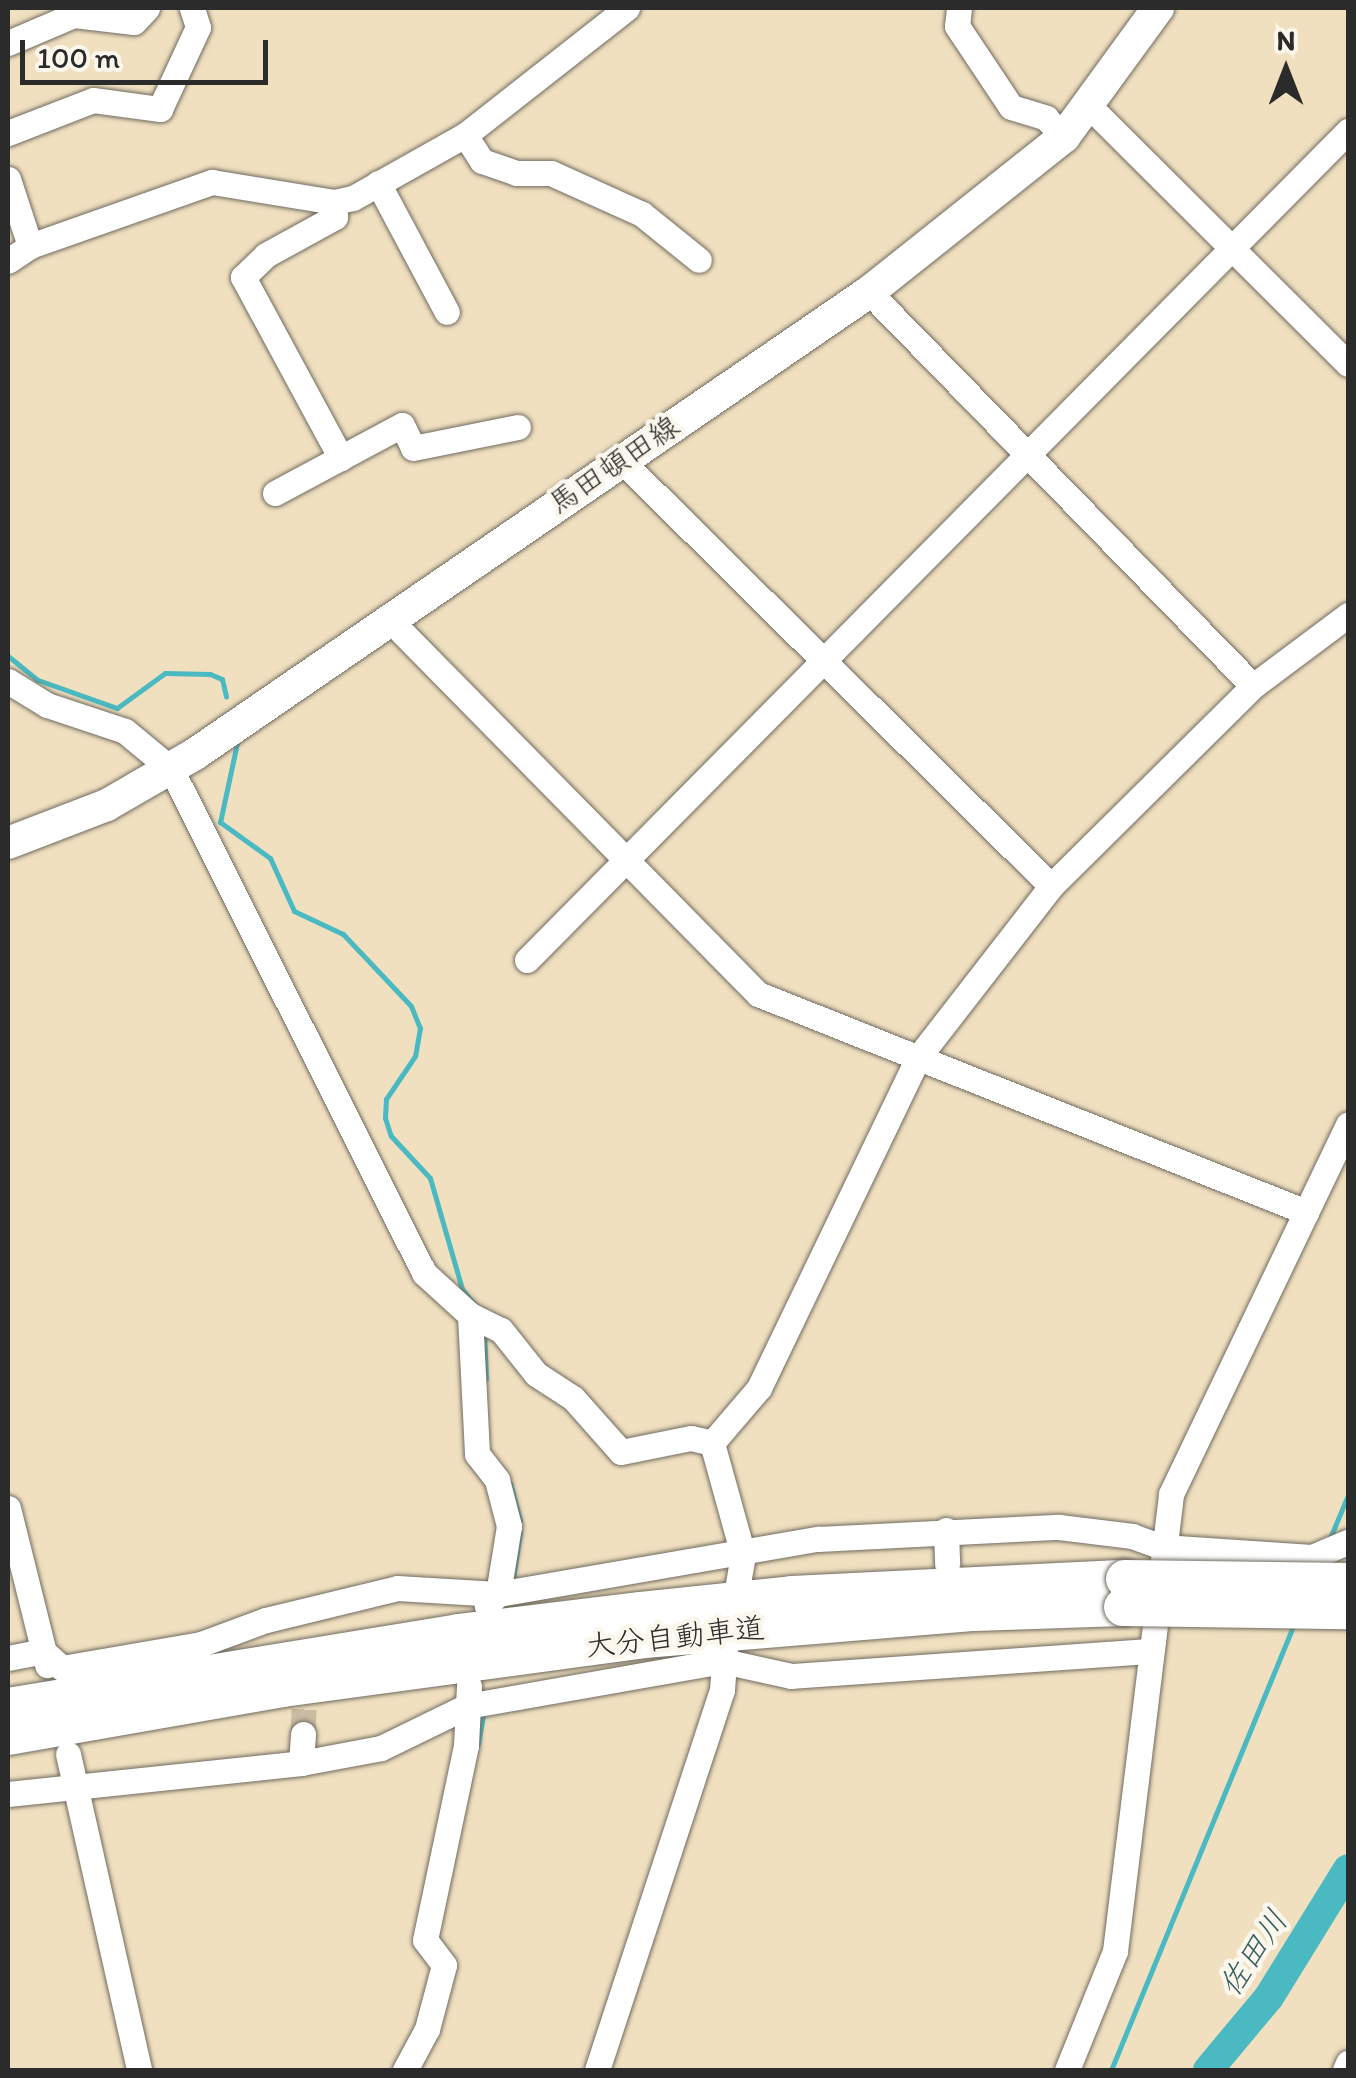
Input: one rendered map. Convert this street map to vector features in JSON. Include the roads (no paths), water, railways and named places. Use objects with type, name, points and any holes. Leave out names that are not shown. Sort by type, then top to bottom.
[{"type":"highway","name":"大分自動車道","points":[[8,1707],[621,1614],[810,1594],[1124,1593],[1348,1582]]},
{"type":"highway","name":"大分自動車道","points":[[8,1736],[283,1688],[644,1639],[955,1613],[1124,1593],[1348,1610]]},
{"type":"main road","name":"馬田頓田線","points":[[8,844],[107,805],[170,769],[870,292],[1064,136],[1090,106],[1158,8]]},
{"type":"street","points":[[8,43],[74,16],[134,22],[147,8]]},
{"type":"street","points":[[8,132],[93,100],[160,109],[198,27],[192,8]]},
{"type":"street","points":[[8,261],[30,246],[212,182],[334,202],[378,183],[465,135],[627,8]]},
{"type":"street","points":[[958,8],[958,26],[1010,107],[1046,118],[1064,136]]},
{"type":"street","points":[[1090,106],[1348,364]]},
{"type":"street","points":[[527,960],[1348,130]]},
{"type":"street","points":[[465,135],[482,160],[516,174],[551,174],[642,214],[699,260]]},
{"type":"street","points":[[8,179],[30,246]]},
{"type":"street","points":[[378,183],[447,312]]},
{"type":"street","points":[[334,202],[335,217],[266,256],[243,277],[341,458]]},
{"type":"street","points":[[870,292],[1253,686]]},
{"type":"street","points":[[275,493],[402,425],[413,448],[518,427]]},
{"type":"street","points":[[621,460],[1051,886]]},
{"type":"street","points":[[712,1443],[759,1388],[916,1059],[1051,886],[1253,686],[1348,615]]},
{"type":"street","points":[[390,620],[758,994],[1306,1212]]},
{"type":"street","points":[[8,681],[47,704],[124,731],[170,769],[424,1273],[477,1318],[522,1348],[536,1374],[573,1398],[621,1452],[691,1438],[712,1443]]},
{"type":"street","points":[[1067,2070],[1115,1950],[1148,1651],[1171,1494],[1348,1124]]},
{"type":"street","points":[[477,1318],[477,1454],[497,1480],[510,1526],[501,1596]]},
{"type":"street","points":[[712,1443],[744,1555],[737,1590]]},
{"type":"street","points":[[8,1508],[50,1679]]},
{"type":"street","points":[[43,1651],[62,1668],[202,1644],[266,1620],[398,1588],[501,1596],[744,1555],[818,1538],[1058,1527],[1132,1536],[1162,1547],[1312,1557],[1348,1542]]},
{"type":"street","points":[[946,1530],[947,1564]]},
{"type":"street","points":[[8,1658],[43,1651]]},
{"type":"street","points":[[8,1794],[74,1783],[301,1763],[380,1748],[477,1698],[724,1655],[791,1676],[952,1652],[1148,1651]]},
{"type":"street","points":[[597,2070],[722,1690],[724,1655]]},
{"type":"street","points":[[405,2070],[426,2029],[444,1965],[434,1952],[477,1698]]},
{"type":"street","points":[[301,1763],[302,1734]]},
{"type":"street","points":[[68,1754],[139,2070]]},
{"type":"street","points":[[1344,2070],[1348,2062]]},
{"type":"waterway","points":[[8,656],[38,680],[117,708],[165,673],[210,674],[222,679],[226,697]]},
{"type":"waterway","points":[[237,743],[220,822],[270,858],[294,911],[343,934],[411,1006],[420,1028],[415,1056],[386,1099],[385,1118],[391,1136],[430,1178],[462,1289],[479,1310]]},
{"type":"waterway","points":[[484,1330],[486,1379]]},
{"type":"waterway","points":[[510,1483],[520,1521]]},
{"type":"waterway","points":[[1330,1538],[1348,1495]]},
{"type":"waterway","points":[[512,1585],[520,1532]]},
{"type":"waterway","points":[[1111,2070],[1295,1622]]},
{"type":"waterway","points":[[478,1744],[484,1710]]},
{"type":"waterway","name":"佐田川","points":[[1208,2070],[1269,1997],[1348,1869]]},
{"type":"tunnel","points":[[303,1734],[306,1670]]}]
